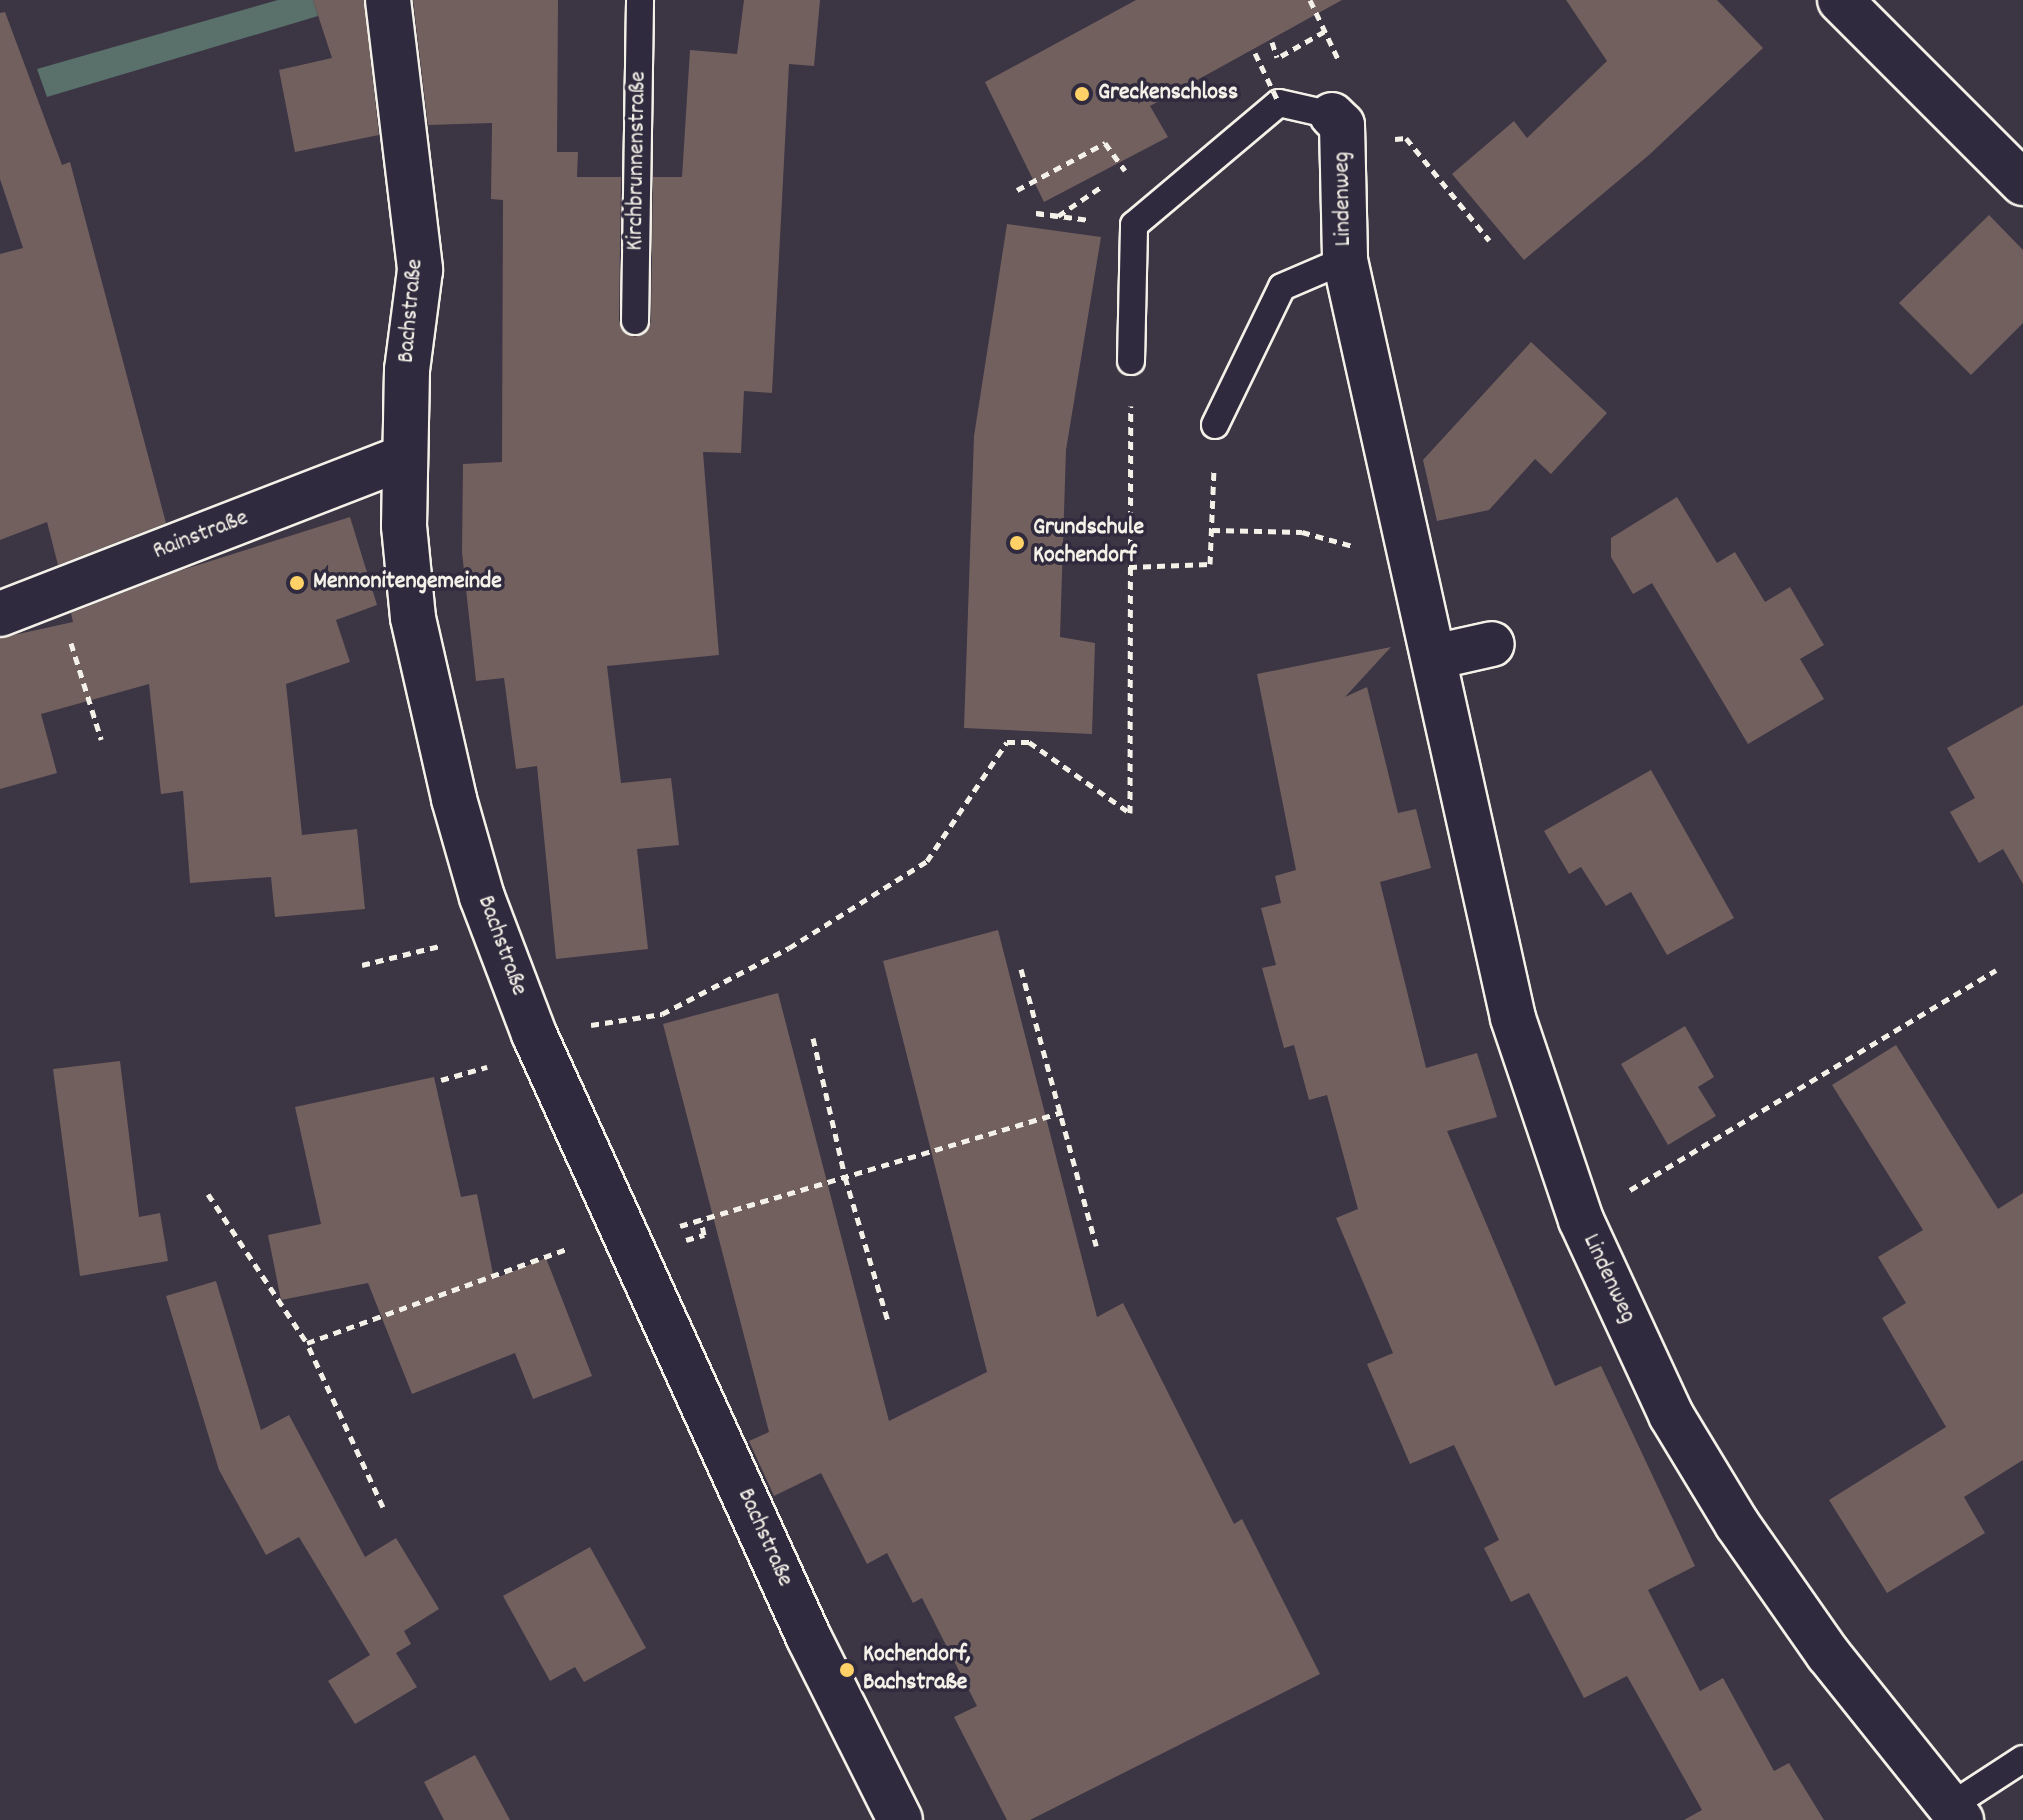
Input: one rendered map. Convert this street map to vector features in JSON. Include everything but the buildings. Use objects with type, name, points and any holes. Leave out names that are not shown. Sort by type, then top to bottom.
[{"type":"street","name":"Bachstraße","points":[[388,0],[420,270],[402,458],[413,618],[454,799],[496,932],[534,1034],[809,1638],[900,1820]]},
{"type":"street","points":[[1840,0],[2023,183]]},
{"type":"street","name":"Lindenweg","points":[[1337,127],[1345,260],[1513,1018],[1581,1220],[1671,1415],[1737,1524],[1828,1654],[1955,1813]]},
{"type":"street","name":"Rainstraße","points":[[0,614],[402,458]]},
{"type":"street","points":[[1434,657],[1492,644]]},
{"type":"lane","name":"Kirchbrunnenstraße","points":[[635,321],[640,0]]},
{"type":"lane","points":[[1131,361],[1134,225],[1279,103],[1337,127]]},
{"type":"lane","points":[[1215,425],[1282,287],[1345,260]]},
{"type":"lane","points":[[1955,1813],[2023,1759]]},
{"type":"path","points":[[1272,42],[1278,58]]},
{"type":"path","points":[[1255,53],[1279,103]]},
{"type":"path","points":[[1337,127],[1406,138],[1489,240]]},
{"type":"path","points":[[1017,190],[1105,143]]},
{"type":"path","points":[[1090,220],[1036,213],[1058,216],[1109,182]]},
{"type":"path","points":[[534,1034],[662,1014],[789,948],[927,861],[1007,742],[1029,742],[1130,813],[1131,361]]},
{"type":"path","points":[[1129,567],[1210,564],[1215,425]]},
{"type":"path","points":[[1212,530],[1302,532]]},
{"type":"path","points":[[55,593],[101,739]]},
{"type":"path","points":[[362,965],[496,932]]},
{"type":"path","points":[[1021,969],[1096,1246]]},
{"type":"path","points":[[1581,1220],[1996,970]]},
{"type":"path","points":[[813,1038],[845,1177],[888,1321]]},
{"type":"path","points":[[307,1343],[626,1235],[845,1177],[1062,1112]]},
{"type":"path","points":[[208,1194],[307,1343],[383,1507]]},
{"type":"green space","points":[[278,0],[313,0],[318,16],[47,97],[37,69]]},
{"type":"place","name":"Greckenschloss","points":[[1082,94]]},
{"type":"place","name":"Grundschule Kochendorf","points":[[1017,543]]},
{"type":"place","name":"Mennonitengemeinde","points":[[297,583]]},
{"type":"place","name":"Kochendorf, Bachstraße","points":[[847,1670]]}]
